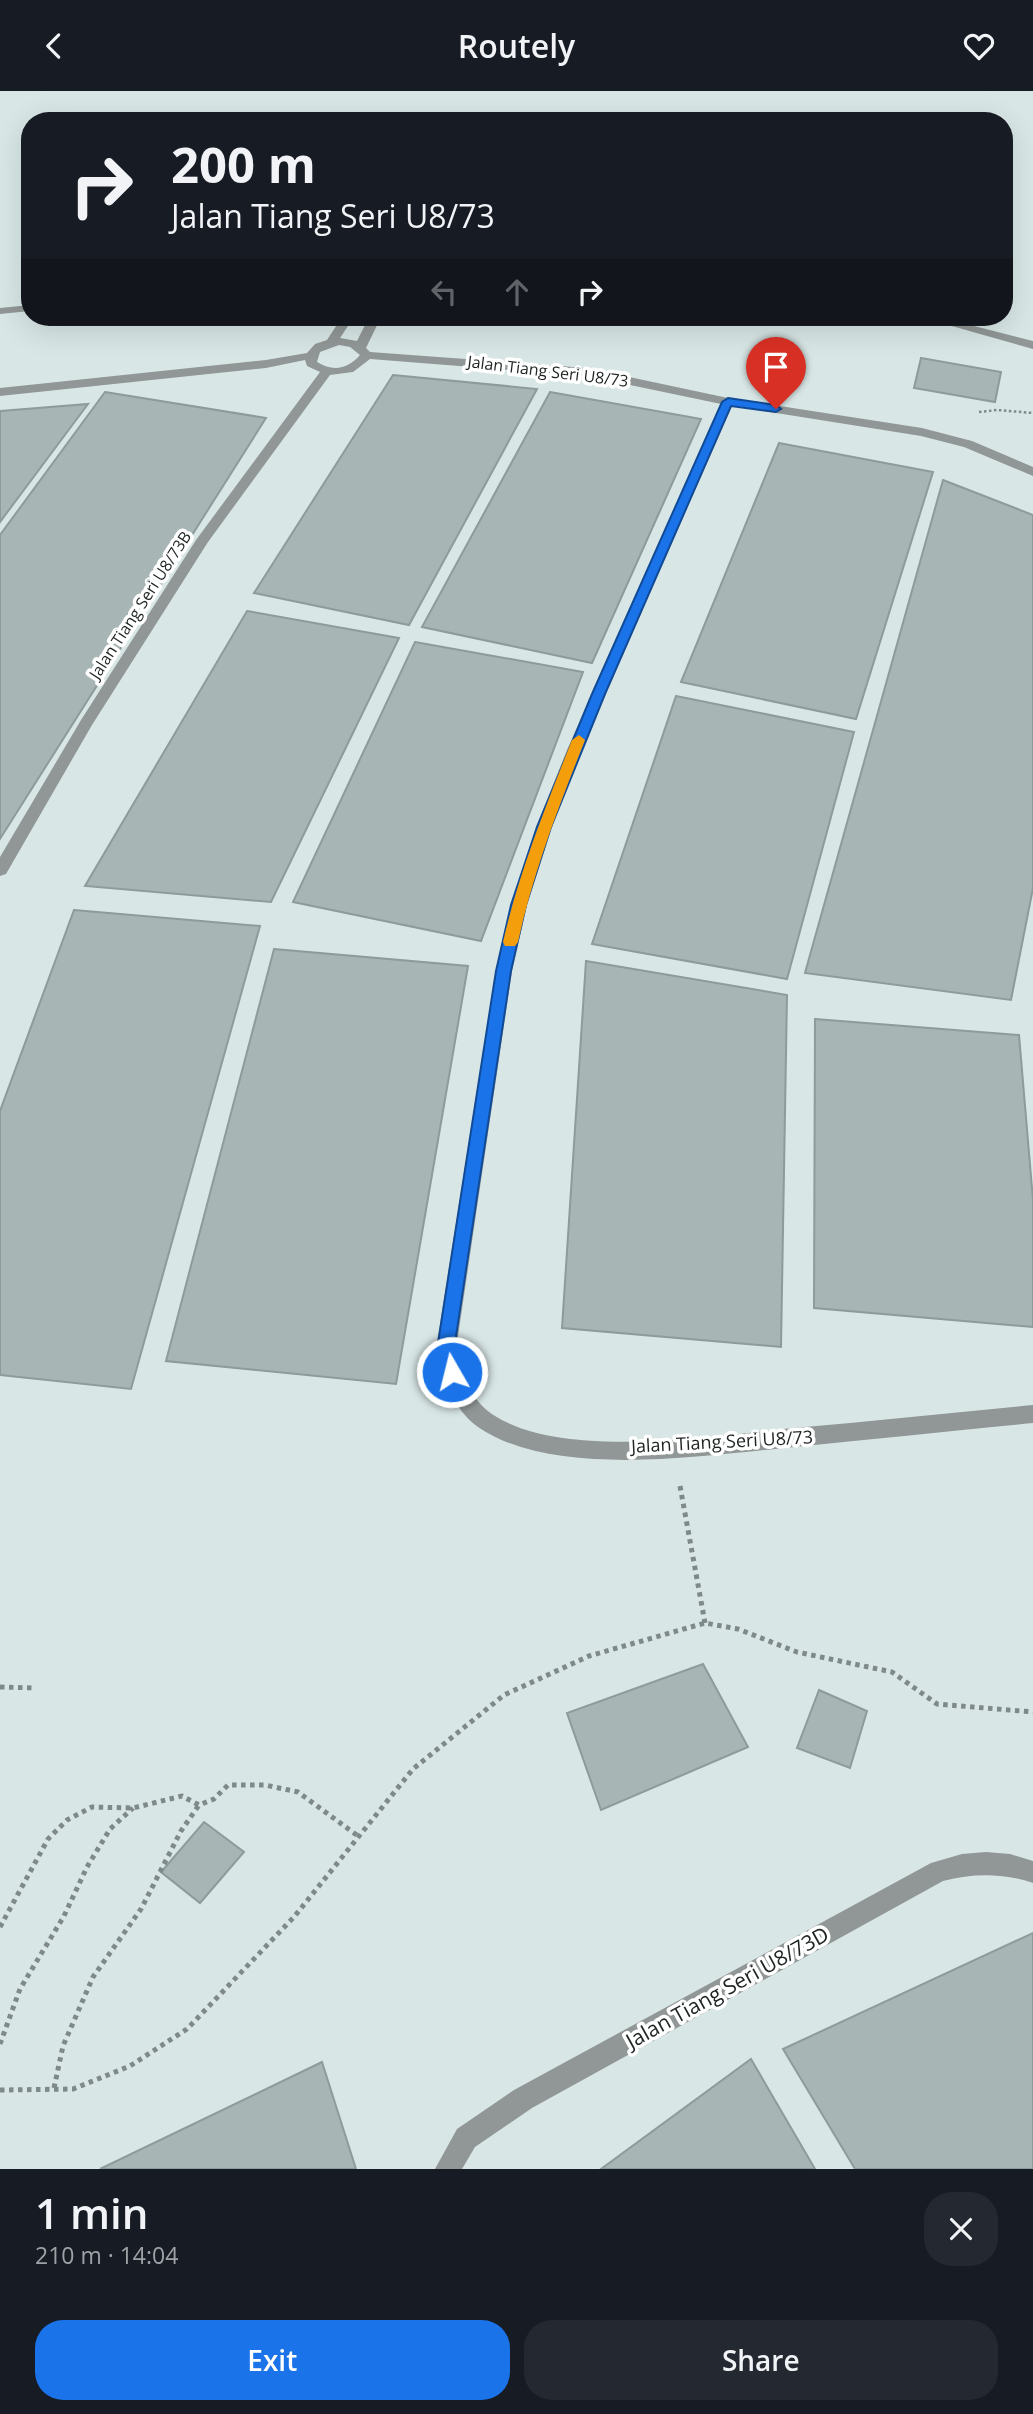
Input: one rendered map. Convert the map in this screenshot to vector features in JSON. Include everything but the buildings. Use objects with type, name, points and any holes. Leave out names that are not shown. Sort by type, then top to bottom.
[{"type":"street","points":[[0,311],[21,309]]},
{"type":"street","points":[[331,342],[342,326]]},
{"type":"street","points":[[310,356],[312,363],[327,371],[356,367],[372,326]]},
{"type":"street","points":[[960,326],[1033,345]]},
{"type":"street","points":[[0,392],[266,364],[310,356],[314,350],[331,342],[347,342],[363,351]]},
{"type":"street","name":"Jalan Tiang Seri U8/73","points":[[363,351],[587,372],[728,402],[922,432],[968,445],[1033,472]]},
{"type":"street","name":"Jalan Tiang Seri U8/73B","points":[[0,870],[86,723],[203,540],[327,371]]},
{"type":"street","name":"Jalan Tiang Seri U8/73","points":[[728,402],[574,750],[544,827],[519,905],[503,971],[447,1343],[452,1372],[464,1399],[484,1420],[510,1434],[545,1444],[579,1447],[673,1448],[1033,1414]]},
{"type":"street","name":"Jalan Tiang Seri U8/73D","points":[[448,2169],[466,2138],[523,2099],[939,1871],[967,1863],[995,1864],[1033,1872]]},
{"type":"path","points":[[673,1448],[705,1623]]},
{"type":"path","points":[[0,2089],[74,2089],[130,2066],[187,2029],[294,1917],[413,1769],[504,1695],[589,1655],[705,1623],[738,1629],[797,1652],[892,1672],[937,1704],[1033,1712]]},
{"type":"path","points":[[0,1687],[36,1688]]},
{"type":"path","points":[[54,2088],[63,2046],[93,1977],[141,1909],[181,1831],[199,1805],[214,1799],[228,1786],[265,1785],[298,1792],[358,1836]]},
{"type":"path","points":[[0,1927],[48,1839],[67,1820],[92,1807],[134,1808],[182,1796],[199,1805]]},
{"type":"path","points":[[0,2044],[20,1989],[64,1916],[87,1867],[110,1829],[134,1808]]},
{"type":"slow traffic","points":[[510,942],[544,827],[579,740]]},
{"type":"route","points":[[452,1372],[447,1343],[503,971],[519,905],[544,827],[598,694],[728,402],[776,409]]}]
